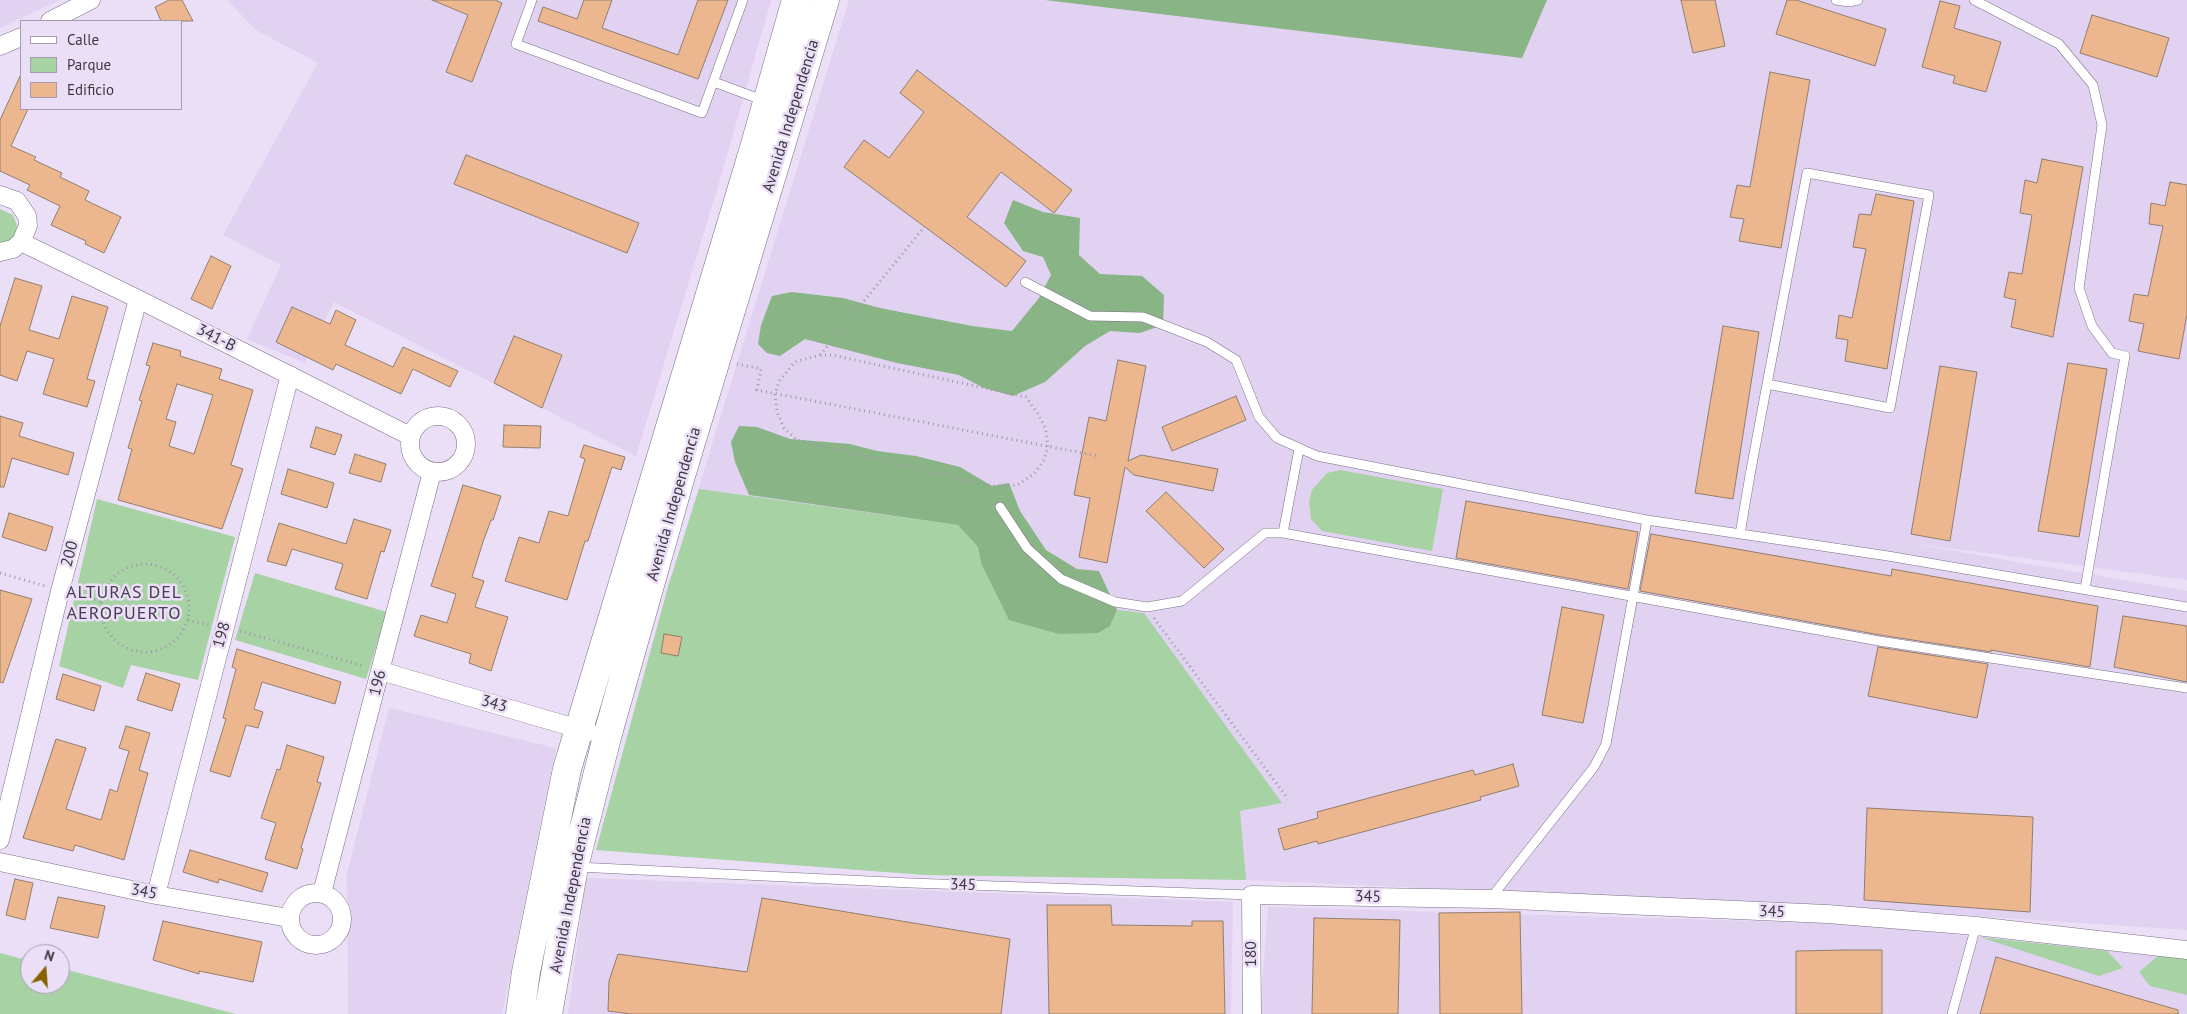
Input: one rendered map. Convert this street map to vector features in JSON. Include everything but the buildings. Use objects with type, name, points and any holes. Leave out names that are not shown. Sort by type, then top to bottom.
[{"type":"main road","name":"Avenida Independencia","points":[[520,1014],[547,864],[567,769],[796,0]]},
{"type":"main road","name":"Avenida Independencia","points":[[548,1014],[574,867],[607,737],[680,479],[825,0]]},
{"type":"street","points":[[52,20],[91,0]]},
{"type":"street","points":[[0,46],[20,37]]},
{"type":"street","points":[[0,195],[17,201],[27,216],[28,226],[21,242],[13,248],[0,252]]},
{"type":"street","name":"341-B","points":[[21,242],[410,436]]},
{"type":"street","name":"200","points":[[0,840],[60,591],[138,299]]},
{"type":"street","name":"198","points":[[156,895],[290,375]]},
{"type":"street","points":[[429,417],[448,417],[462,429],[466,448],[458,464],[442,472],[432,472],[424,469],[411,455],[410,436],[421,421],[429,417]]},
{"type":"street","name":"196","points":[[322,893],[432,472]]},
{"type":"street","name":"343","points":[[381,671],[607,737]]},
{"type":"street","name":"345","points":[[0,862],[156,895],[289,918]]},
{"type":"street","name":"345","points":[[547,864],[574,867]]},
{"type":"street","points":[[309,893],[322,893],[334,900],[340,907],[342,926],[332,941],[323,945],[306,944],[294,933],[289,918],[291,910],[301,897],[309,893]]},
{"type":"street","name":"345","points":[[1251,895],[1490,899],[1827,914],[1976,926],[2187,950]]},
{"type":"street","name":"180","points":[[1251,895],[1252,1014]]},
{"type":"lane","points":[[531,0],[516,44],[702,113],[743,0]]},
{"type":"lane","points":[[1836,0],[1848,2],[1858,0]]},
{"type":"lane","points":[[1974,0],[2059,44],[2093,84],[2102,125],[2079,288],[2092,326],[2112,353],[2125,356],[2085,589]]},
{"type":"lane","points":[[714,82],[767,102]]},
{"type":"lane","points":[[1740,534],[1767,384],[1807,173],[1929,194],[1890,408],[1767,384]]},
{"type":"lane","points":[[1025,282],[1090,316],[1143,317],[1207,342],[1236,360],[1259,417],[1277,438],[1299,449],[1335,461],[1646,520],[2085,589],[2187,607]]},
{"type":"lane","points":[[1283,533],[1299,449]]},
{"type":"lane","points":[[1000,507],[1028,548],[1060,579],[1115,602],[1146,607],[1182,601],[1265,533],[1283,533],[1879,642],[2187,688]]},
{"type":"lane","points":[[1490,899],[1594,767],[1606,744],[1634,597],[1646,520]]},
{"type":"lane","name":"345","points":[[574,867],[911,883],[1251,895]]},
{"type":"lane","points":[[1952,1014],[1976,926]]},
{"type":"path","points":[[820,355],[924,226]]},
{"type":"path","points":[[820,355],[832,355],[1026,397],[1046,430],[1048,447],[1044,460],[1034,474],[1017,485],[992,486],[797,440],[784,428],[777,412],[775,393],[780,380],[795,362],[820,355]]},
{"type":"path","points":[[717,360],[761,369],[757,390],[1098,456]]},
{"type":"path","points":[[152,564],[169,570],[182,584],[189,601],[188,620],[181,634],[169,645],[154,652],[138,652],[123,646],[110,636],[102,622],[101,601],[105,588],[116,573],[133,565],[152,564]]},
{"type":"path","points":[[1146,607],[1288,799]]},
{"type":"path","points":[[188,620],[381,671]]},
{"type":"shaded area","points":[[0,0],[60,0],[0,28]]},
{"type":"shaded area","points":[[227,0],[771,0],[722,173],[636,456],[334,302],[305,363],[247,339],[281,265],[223,235],[318,63],[256,30]]},
{"type":"shaded area","points":[[849,0],[2187,0],[2187,580],[1903,542],[2187,591],[2187,930],[1840,907],[1246,880],[925,875],[596,850],[668,587]]},
{"type":"shaded area","points":[[389,708],[556,748],[502,1014],[348,1014],[347,874]]},
{"type":"shaded area","points":[[586,878],[1233,902],[1231,1014],[568,1014]]},
{"type":"shaded area","points":[[1268,907],[1856,924],[2187,959],[2187,1014],[1260,1014]]},
{"type":"green space","points":[[1045,0],[1547,0],[1522,58]]},
{"type":"green space","points":[[1013,200],[1043,212],[1080,218],[1079,255],[1100,274],[1142,276],[1164,295],[1163,325],[1140,333],[1110,331],[1085,346],[1045,382],[1013,396],[984,388],[959,375],[897,363],[805,339],[780,356],[767,353],[758,344],[761,325],[772,296],[792,292],[843,298],[880,308],[972,326],[1012,331],[1039,298],[1051,275],[1043,257],[1023,251],[1004,223]]},
{"type":"green space","points":[[0,209],[13,215],[17,226],[14,237],[0,245]]},
{"type":"green space","points":[[739,426],[757,427],[790,439],[850,444],[877,451],[916,456],[960,467],[992,486],[1009,483],[1020,511],[1046,550],[1077,569],[1099,571],[1117,610],[1110,626],[1098,633],[1059,634],[1009,620],[981,563],[978,547],[958,525],[749,495],[735,462],[731,442]]},
{"type":"green space","points":[[1340,470],[1443,489],[1432,551],[1322,531],[1311,519],[1309,502],[1312,490],[1327,473]]},
{"type":"green space","points":[[699,489],[958,525],[978,547],[981,563],[1110,626],[1117,610],[1144,613],[1282,803],[1240,811],[1246,880],[925,875],[596,850],[668,587]]},
{"type":"green space","points":[[97,499],[235,537],[198,680],[131,665],[123,688],[59,666]]},
{"type":"green space","points":[[255,573],[387,612],[366,679],[235,640]]},
{"type":"green space","points":[[1980,937],[2107,951],[2123,968],[2099,976]]},
{"type":"green space","points":[[0,953],[20,958],[20,994],[70,994],[70,971],[236,1014],[0,1014]]},
{"type":"green space","points":[[2158,956],[2187,959],[2187,995],[2150,986],[2139,972]]},
{"type":"district","name":"ALTURAS DEL AEROPUERTO","points":[[124,603]]}]
